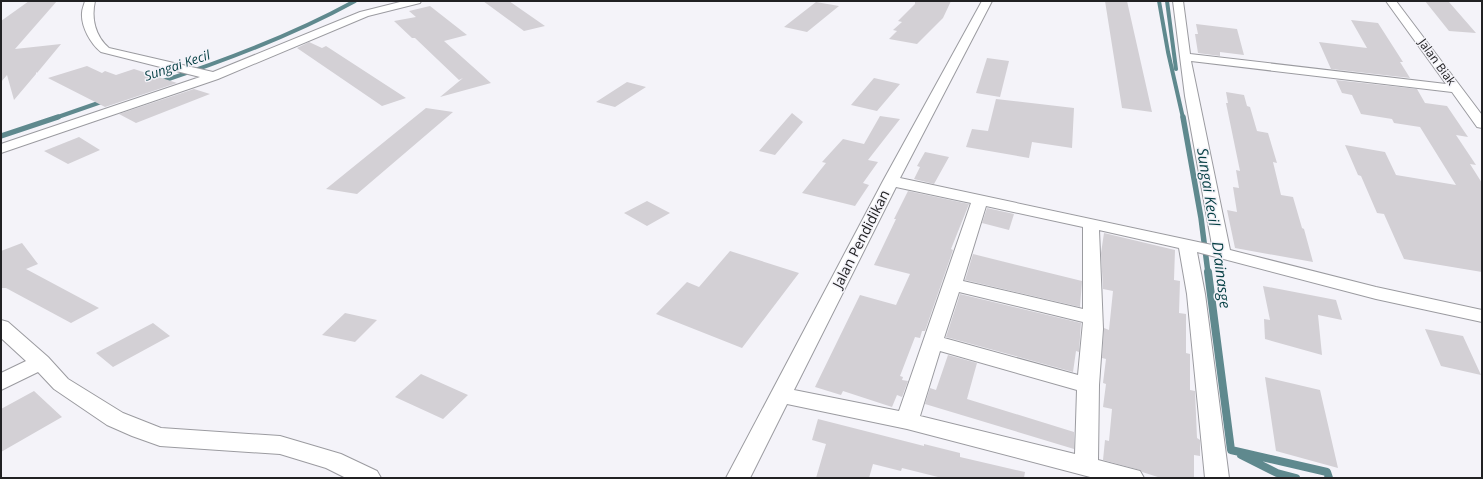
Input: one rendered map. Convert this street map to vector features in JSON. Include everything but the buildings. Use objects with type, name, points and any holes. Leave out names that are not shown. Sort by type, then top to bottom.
[{"type":"street","points":[[90,1],[87,13],[89,26],[100,46],[105,50],[139,60],[214,76]]},
{"type":"street","points":[[1,149],[214,76],[377,10],[416,1]]},
{"type":"street","name":"Jalan Pendidikan","points":[[738,478],[891,181],[987,1]]},
{"type":"street","points":[[1178,1],[1186,57],[1204,247],[1196,294],[1217,478]]},
{"type":"street","name":"Jalan Biak","points":[[1392,1],[1482,124]]},
{"type":"street","points":[[1186,57],[1456,89]]},
{"type":"street","points":[[891,181],[1204,247],[1376,293],[1482,316]]},
{"type":"street","points":[[907,421],[932,342],[954,285],[980,200]]},
{"type":"street","points":[[1086,466],[1088,385],[1093,329],[1091,224]]},
{"type":"street","points":[[954,285],[1092,317]]},
{"type":"street","points":[[1,327],[41,362],[61,384],[115,418],[153,435],[166,438],[280,445],[333,461],[369,478]]},
{"type":"street","points":[[932,342],[1088,385]]},
{"type":"street","points":[[1,382],[41,362]]},
{"type":"street","points":[[781,395],[907,421],[1132,478]]},
{"type":"waterway","name":"Sungai Kecil","points":[[160,82],[210,65],[284,36],[355,1]]},
{"type":"waterway","name":"Sungai Kecil","points":[[1159,1],[1168,52],[1183,118]]},
{"type":"waterway","name":"Sungai Kecil","points":[[1167,1],[1176,69]]},
{"type":"waterway","name":"Sungai Kecil","points":[[55,118],[104,101]]},
{"type":"waterway","name":"Sungai Kecil","points":[[1183,117],[1201,218],[1208,273]]},
{"type":"waterway","name":"Sungai Kecil","points":[[1,136],[55,118]]},
{"type":"waterway","name":"Sungai Kecil","points":[[1208,272],[1231,450],[1327,472],[1329,478]]},
{"type":"waterway","name":"Sungai Kecil","points":[[1241,455],[1277,473],[1296,478]]},
{"type":"water label","name":"Drainasge","points":[[1221,275]]}]
